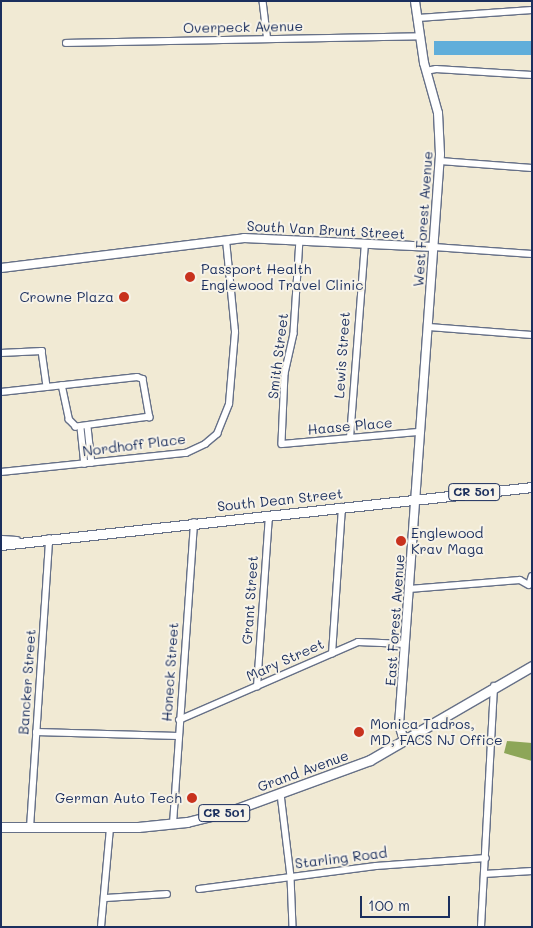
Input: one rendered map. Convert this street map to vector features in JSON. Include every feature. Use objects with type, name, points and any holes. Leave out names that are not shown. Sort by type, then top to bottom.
[{"type":"main road","name":"South Dean Street","points":[[1,545],[532,486]]},
{"type":"main road","name":"Grand Avenue","points":[[1,827],[110,828],[174,824],[222,814],[360,764],[532,666]]},
{"type":"street","points":[[263,1],[268,39]]},
{"type":"street","name":"West Forest Avenue","points":[[415,1],[425,67],[438,113],[440,162],[420,441]]},
{"type":"street","points":[[418,18],[532,10]]},
{"type":"street","name":"Overpeck Avenue","points":[[66,43],[268,39],[420,39]]},
{"type":"street","points":[[425,67],[532,75]]},
{"type":"street","points":[[440,162],[532,168]]},
{"type":"street","name":"South Van Brunt Street","points":[[1,268],[226,240],[300,240],[532,254]]},
{"type":"street","name":"Nordhoff Place","points":[[1,472],[186,453],[205,444],[220,429],[230,399],[235,332],[226,240]]},
{"type":"street","name":"Smith Street","points":[[282,444],[286,374],[294,334],[300,240]]},
{"type":"street","name":"Lewis Street","points":[[350,438],[365,244]]},
{"type":"street","points":[[429,327],[532,335]]},
{"type":"street","points":[[1,353],[42,351],[47,387]]},
{"type":"street","points":[[1,392],[47,387],[143,379],[149,399],[149,419],[85,428],[69,420],[62,386]]},
{"type":"street","points":[[85,428],[89,463]]},
{"type":"street","name":"Haase Place","points":[[282,444],[420,432]]},
{"type":"street","name":"East Forest Avenue","points":[[404,740],[399,725],[420,441]]},
{"type":"street","points":[[332,654],[342,507]]},
{"type":"street","name":"Grant Street","points":[[257,687],[268,515]]},
{"type":"street","name":"Honeck Street","points":[[174,824],[179,720],[194,523]]},
{"type":"street","name":"South Dean Street","points":[[1,539],[32,541]]},
{"type":"street","name":"Bancker Street","points":[[30,828],[49,539]]},
{"type":"street","points":[[409,589],[520,580],[529,585],[532,576]]},
{"type":"street","name":"Mary Street","points":[[179,720],[364,641],[405,644]]},
{"type":"street","points":[[481,927],[494,686]]},
{"type":"street","points":[[36,732],[178,736]]},
{"type":"street","points":[[281,794],[291,877],[293,927]]},
{"type":"street","points":[[101,927],[106,898],[110,828]]},
{"type":"street","name":"Starling Road","points":[[199,889],[376,866],[486,858]]},
{"type":"street","points":[[484,874],[532,871]]},
{"type":"street","points":[[106,898],[167,894]]},
{"type":"green space","points":[[507,741],[532,743],[532,761],[504,753]]},
{"type":"water","points":[[434,41],[532,41],[532,55],[434,55]]},
{"type":"place","name":"Passport Health Englewood Travel Clinic","points":[[190,277]]},
{"type":"place","name":"Crowne Plaza","points":[[124,297]]},
{"type":"place","name":"Englewood Krav Maga","points":[[401,541]]},
{"type":"place","name":"Monica Tadros, MD, FACS NJ Office","points":[[359,732]]},
{"type":"place","name":"German Auto Tech","points":[[192,798]]}]
